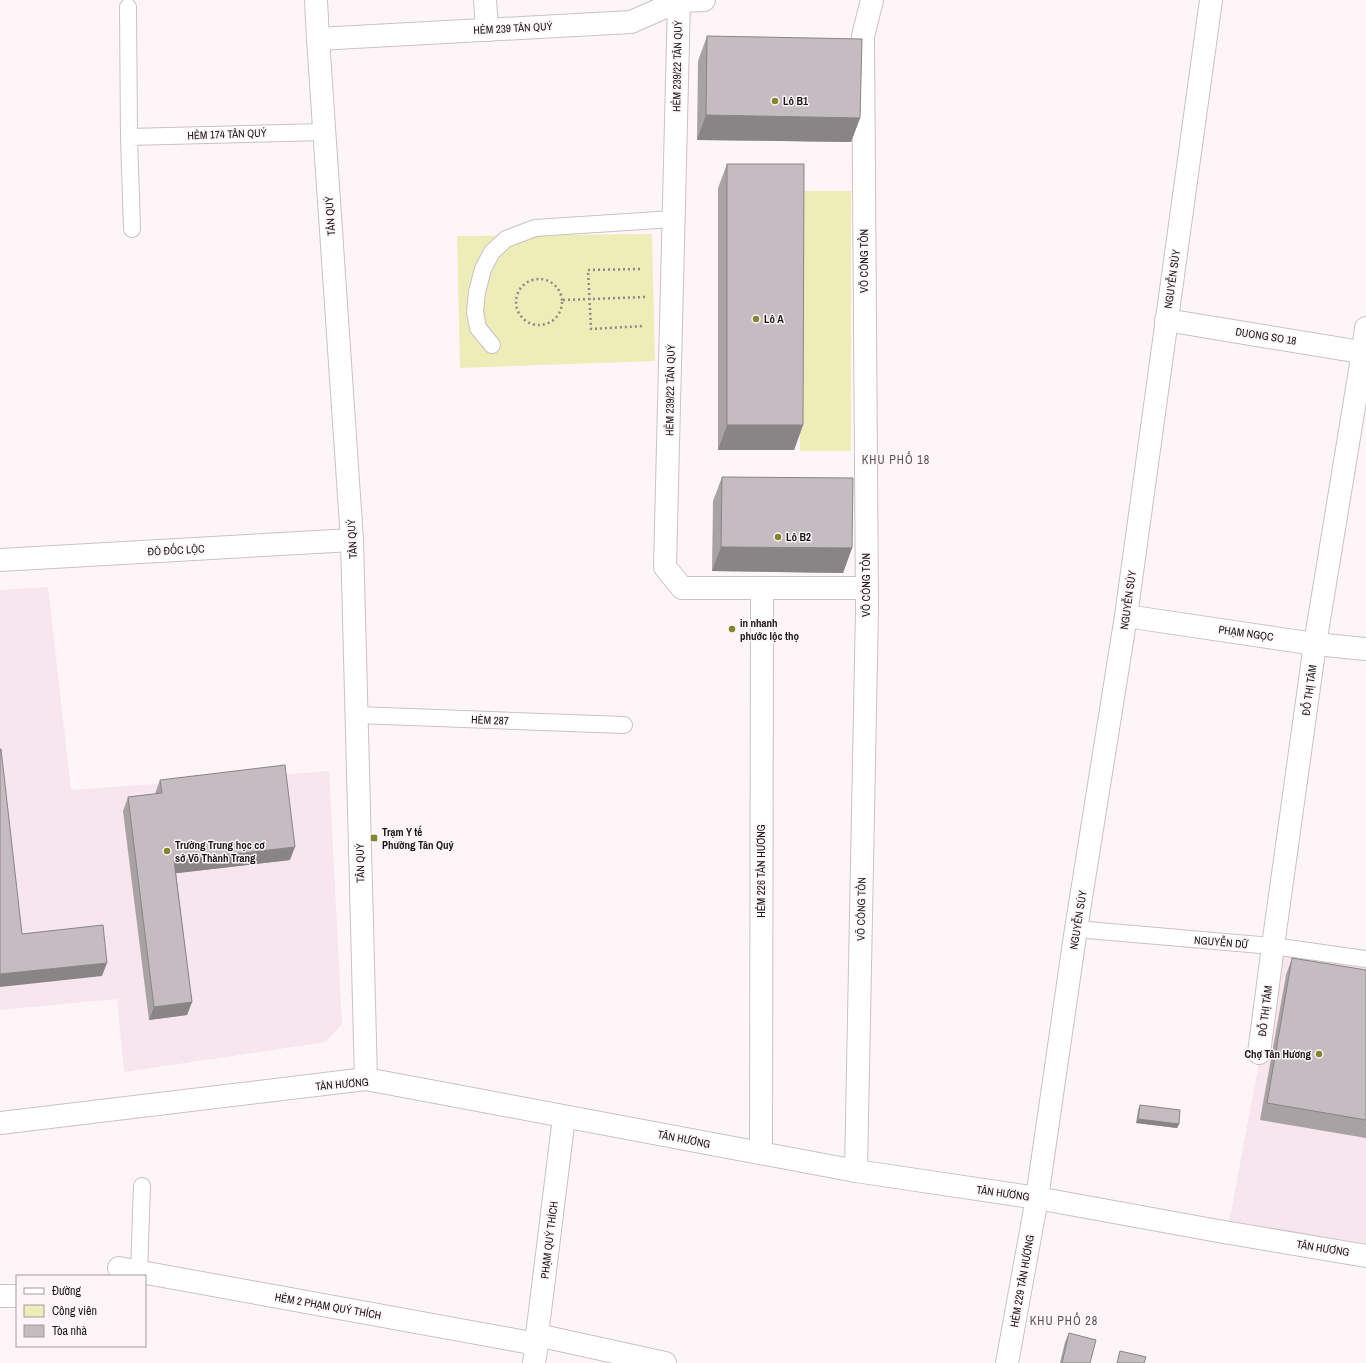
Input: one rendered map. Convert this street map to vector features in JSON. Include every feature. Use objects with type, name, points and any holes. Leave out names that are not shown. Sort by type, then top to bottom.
[{"type":"street","name":"TÂN QUÝ","points":[[316,0],[352,540],[366,1080]]},
{"type":"street","points":[[485,0],[487,30]]},
{"type":"street","name":"HẺM 239 TÂN QUÝ","points":[[318,39],[631,22],[679,1],[704,0]]},
{"type":"street","name":"VÕ CÔNG TỒN","points":[[856,1172],[866,588],[863,36],[872,0]]},
{"type":"street","name":"NGUYỄN SÚY","points":[[1037,1198],[1076,929],[1126,616],[1210,0]]},
{"type":"street","name":"HẺM 239/22 TÂN QUÝ","points":[[679,1],[665,567],[682,588],[866,588]]},
{"type":"street","name":"DUONG SO 18","points":[[1166,320],[1365,353]]},
{"type":"street","name":"ĐỖ THỊ TÂM","points":[[1259,1053],[1315,644],[1365,353],[1366,328]]},
{"type":"street","name":"ĐÔ ĐỐC LỘC","points":[[0,560],[352,540]]},
{"type":"street","name":"HẺM 226 TÂN HƯƠNG","points":[[761,1153],[762,588]]},
{"type":"street","name":"PHẠM NGỌC","points":[[1126,616],[1315,644],[1366,649]]},
{"type":"street","name":"TÂN HƯƠNG","points":[[0,1123],[366,1080],[856,1172],[1037,1198],[1366,1256]]},
{"type":"street","name":"PHẠM QUÝ THÍCH","points":[[536,1348],[564,1117]]},
{"type":"street","name":"HẺM 229 TÂN HƯƠNG","points":[[1007,1363],[1037,1198]]},
{"type":"street","name":"HẺM 2 PHẠM QUÝ THÍCH","points":[[129,1270],[536,1348],[665,1363]]},
{"type":"street","points":[[0,1296],[16,1296]]},
{"type":"lane","points":[[128,7],[129,137],[132,229]]},
{"type":"lane","name":"HẺM 174 TÂN QUÝ","points":[[129,137],[325,132]]},
{"type":"lane","points":[[492,345],[478,328],[475,312],[477,292],[483,269],[492,252],[506,239],[535,228],[674,219]]},
{"type":"lane","name":"HÈM 287","points":[[357,715],[624,725]]},
{"type":"lane","name":"NGUYỄN DỮ","points":[[1076,929],[1273,946],[1366,959]]},
{"type":"lane","points":[[129,1270],[142,1186]]},
{"type":"path","points":[[640,269],[588,270],[592,329],[644,326]]},
{"type":"path","points":[[544,279],[557,286],[563,300],[560,315],[548,324],[540,325],[525,321],[517,308],[516,300],[522,286],[528,281],[544,279]]},
{"type":"path","points":[[563,300],[672,296]]},
{"type":"shaded area","name":"Trường Trung học cơ sở Võ Thành Trang","points":[[48,587],[71,790],[329,771],[342,1024],[326,1042],[124,1072],[117,999],[0,1010],[0,590]]},
{"type":"shaded area","points":[[1281,945],[1366,960],[1366,1243],[1229,1223]]},
{"type":"green space","points":[[800,191],[851,191],[851,451],[800,451]]},
{"type":"green space","points":[[652,234],[655,361],[460,368],[457,236]]},
{"type":"building","name":"Lô B1","points":[[707,36],[862,39],[860,118],[706,115]]},
{"type":"building","name":"Lô A","points":[[727,164],[804,164],[803,425],[727,425]]},
{"type":"building","name":"Lô B2","points":[[722,477],[853,478],[852,548],[721,547]]},
{"type":"building","points":[[0,749],[22,934],[103,925],[107,963],[0,974]]},
{"type":"building","points":[[285,765],[295,847],[174,861],[192,1002],[154,1007],[128,797],[162,793],[160,780]]},
{"type":"building","name":"Chợ Tân Hương","points":[[1292,958],[1366,970],[1366,1120],[1267,1103]]},
{"type":"building","points":[[1140,1105],[1180,1110],[1179,1124],[1138,1119]]},
{"type":"building","points":[[1069,1333],[1096,1340],[1090,1363],[1062,1363]]},
{"type":"building","points":[[1120,1351],[1146,1357],[1144,1363],[1117,1363]]},
{"type":"place","name":"Lô B1","points":[[775,101]]},
{"type":"place","name":"Lô A","points":[[756,319]]},
{"type":"place","name":"Lô B2","points":[[778,537]]},
{"type":"place","name":"in nhanh phước lộc thọ","points":[[732,629]]},
{"type":"place","name":"Trạm Y tế Phường Tân Quý","points":[[374,838]]},
{"type":"place","name":"Trường Trung học cơ sở Võ Thành Trang","points":[[167,851]]},
{"type":"place","name":"Chợ Tân Hương","points":[[1319,1054]]},
{"type":"district","name":"KHU PHỐ 18","points":[[896,460]]},
{"type":"district","name":"KHU PHỐ 28","points":[[1064,1321]]}]
